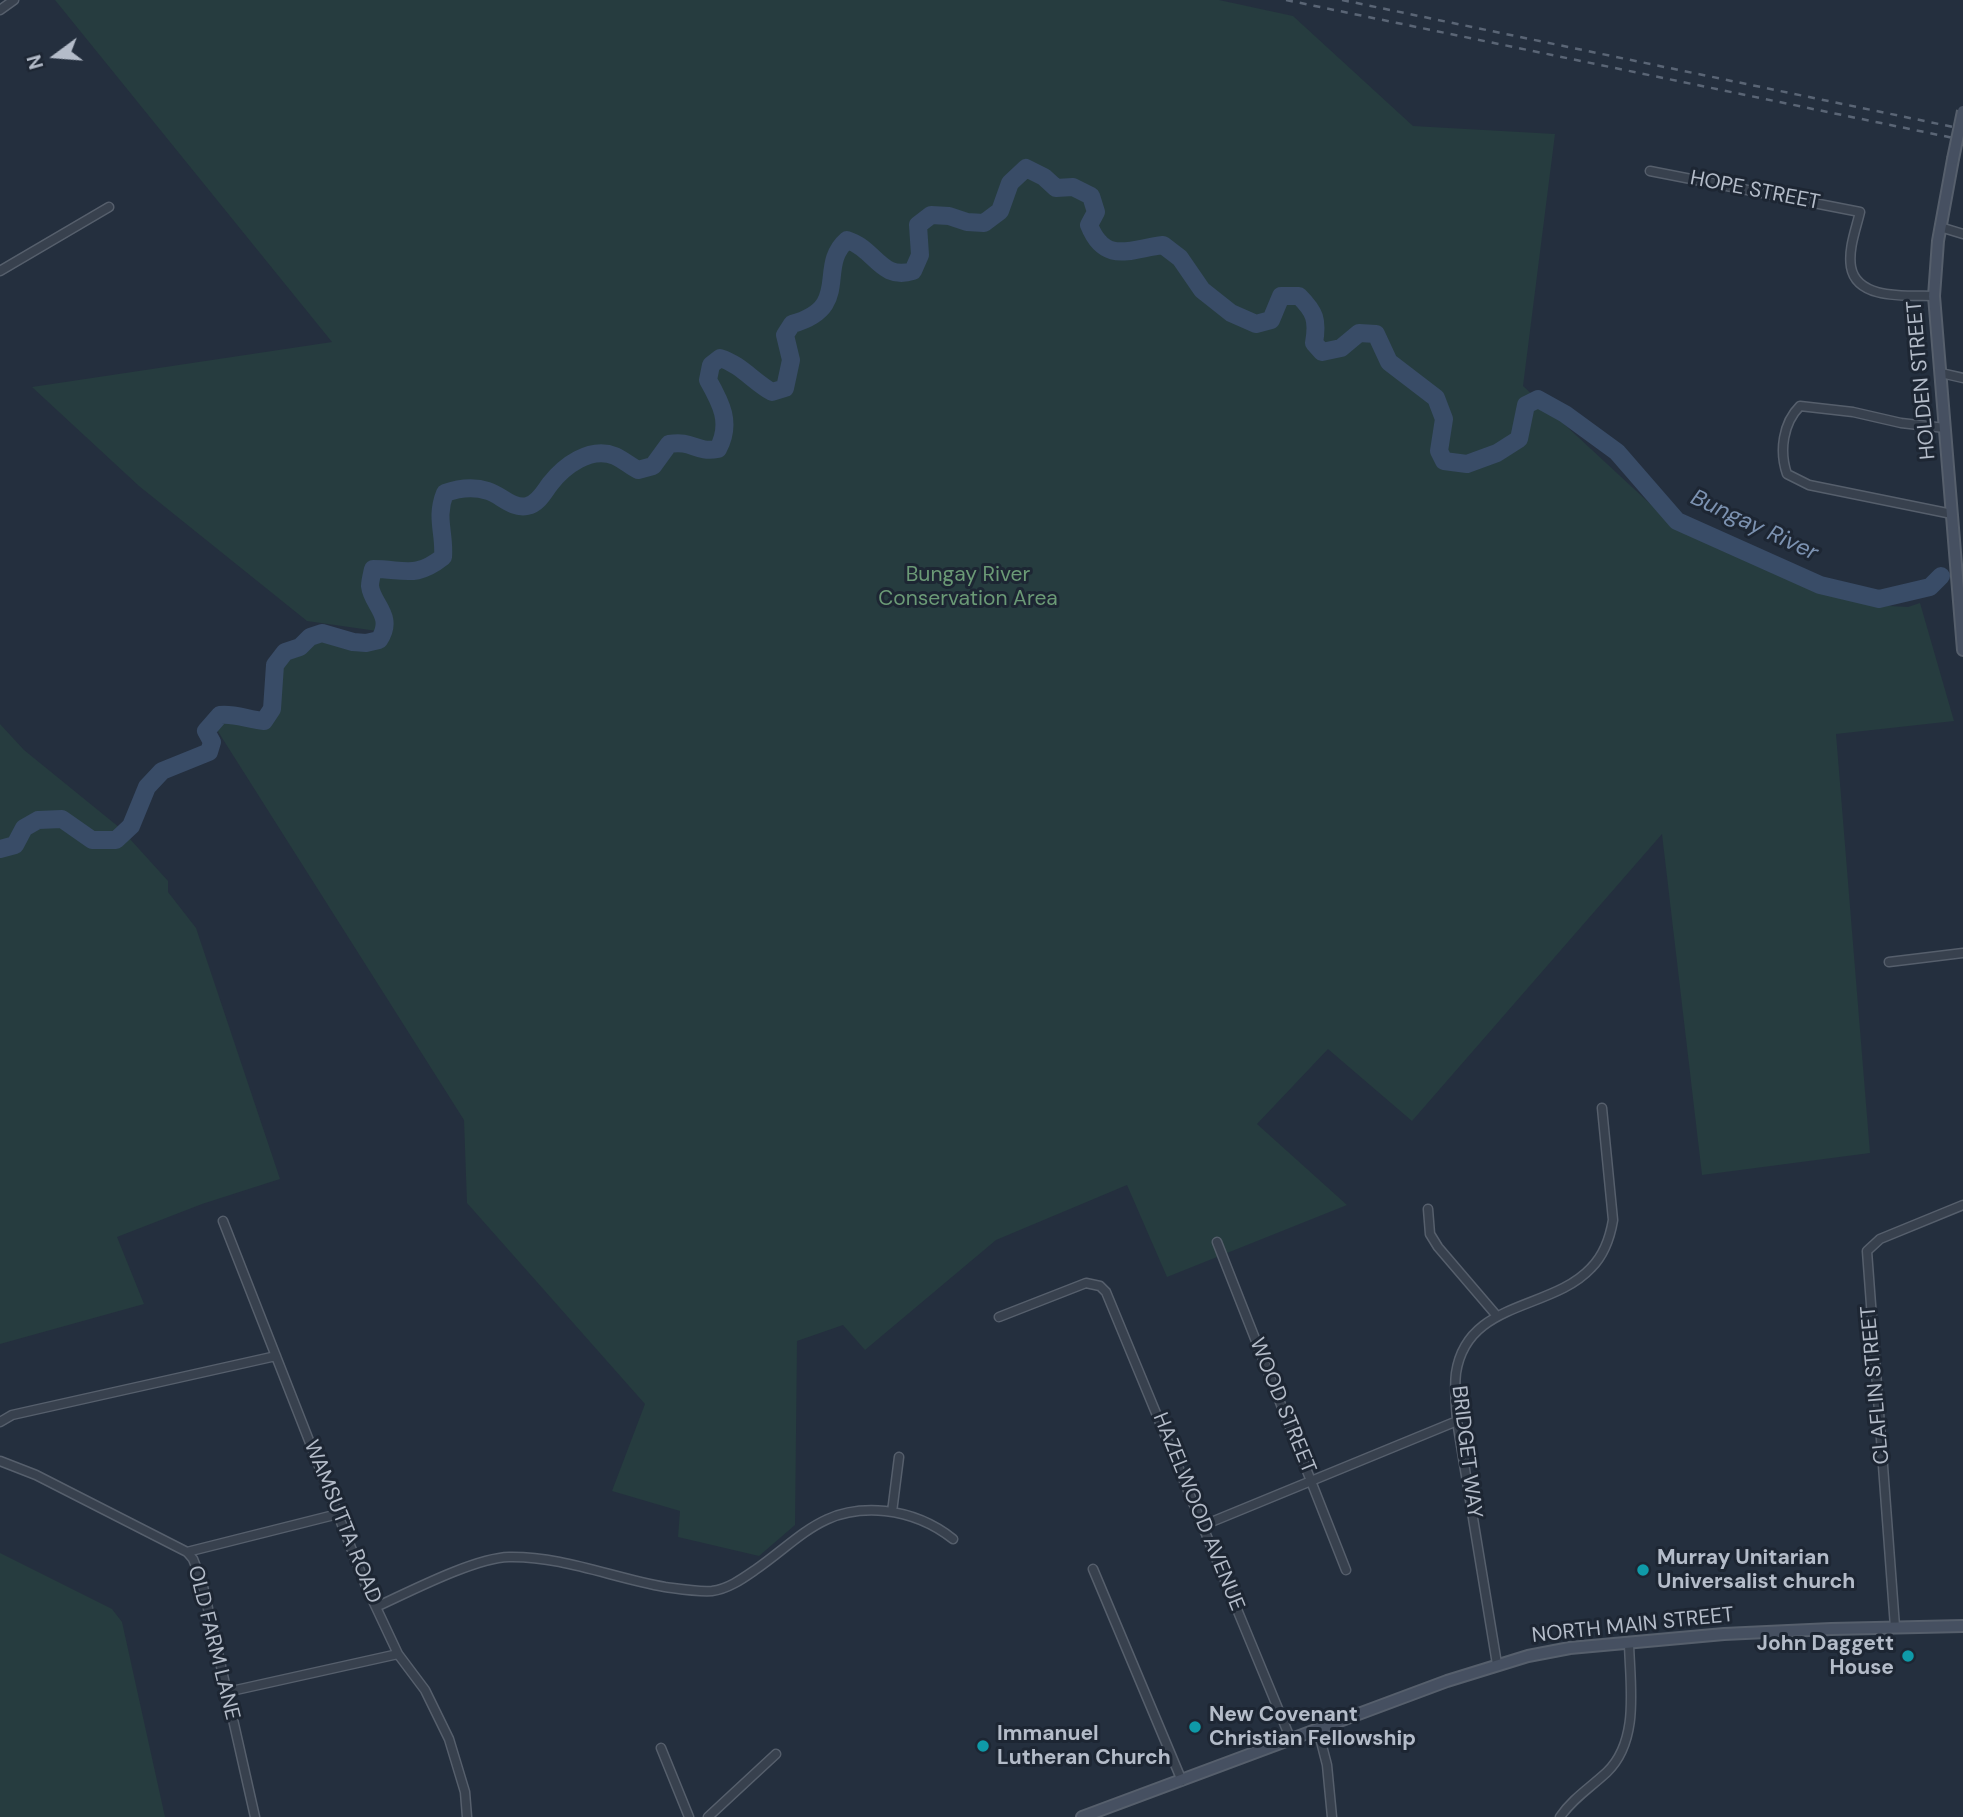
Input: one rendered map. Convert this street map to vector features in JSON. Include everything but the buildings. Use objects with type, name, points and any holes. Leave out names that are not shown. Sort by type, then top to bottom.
[{"type":"main road","name":"HOLDEN STREET","points":[[1963,111],[1940,227],[1934,296],[1963,650]]},
{"type":"main road","name":"NORTH MAIN STREET","points":[[1082,1817],[1497,1664],[1570,1648],[1724,1634],[1963,1626]]},
{"type":"street","points":[[0,9],[14,0]]},
{"type":"street","name":"HOPE STREET","points":[[1650,171],[1860,212],[1851,252],[1851,269],[1859,282],[1871,291],[1934,296]]},
{"type":"street","points":[[0,271],[109,207]]},
{"type":"street","points":[[1940,227],[1963,233]]},
{"type":"street","points":[[1941,373],[1963,378]]},
{"type":"street","points":[[1945,428],[1800,406],[1785,428],[1783,463],[1787,474],[1809,485],[1952,514]]},
{"type":"street","points":[[1889,962],[1963,953]]},
{"type":"street","name":"BRIDGET WAY","points":[[1497,1664],[1457,1421],[1454,1395],[1456,1371],[1461,1354],[1471,1338],[1497,1317],[1575,1281],[1591,1269],[1604,1251],[1613,1220],[1602,1108]]},
{"type":"street","name":"CLAFLIN STREET","points":[[1895,1627],[1867,1251],[1880,1239],[1963,1205]]},
{"type":"street","points":[[1428,1209],[1430,1234],[1438,1247],[1497,1317]]},
{"type":"street","name":"WAMSUTTA ROAD","points":[[223,1221],[376,1608],[398,1654],[425,1690],[449,1739],[465,1792],[467,1817]]},
{"type":"street","name":"WOOD STREET","points":[[1217,1242],[1346,1570]]},
{"type":"street","name":"HAZELWOOD AVENUE","points":[[999,1317],[1086,1283],[1100,1286],[1109,1298],[1291,1740]]},
{"type":"street","points":[[0,1422],[12,1415],[276,1356]]},
{"type":"street","points":[[1204,1525],[1457,1421]]},
{"type":"street","points":[[891,1512],[900,1457]]},
{"type":"street","name":"OLD FARM LANE","points":[[0,1461],[36,1475],[187,1552],[193,1559],[202,1583],[255,1817]]},
{"type":"street","points":[[376,1608],[469,1567],[506,1557],[540,1558],[656,1585],[714,1591],[737,1582],[806,1530],[833,1516],[865,1509],[891,1512],[936,1525],[953,1539]]},
{"type":"street","points":[[187,1552],[338,1514]]},
{"type":"street","points":[[1093,1569],[1182,1781]]},
{"type":"street","points":[[1560,1817],[1608,1771],[1623,1749],[1631,1709],[1629,1643]]},
{"type":"street","points":[[227,1692],[398,1654]]},
{"type":"street","points":[[1318,1730],[1327,1765],[1332,1817]]},
{"type":"street","points":[[661,1748],[689,1817]]},
{"type":"street","points":[[708,1817],[776,1754]]},
{"type":"green space","name":"Bungay River Conservation Area","points":[[55,0],[1219,0],[1293,16],[1413,126],[1555,134],[1523,386],[1660,513],[1871,605],[1908,607],[1920,603],[1954,721],[1836,734],[1870,1153],[1702,1175],[1662,834],[1412,1121],[1328,1049],[1257,1124],[1347,1205],[1167,1277],[1127,1185],[996,1240],[865,1350],[843,1325],[797,1341],[795,1525],[759,1556],[678,1537],[680,1511],[612,1491],[645,1404],[467,1203],[464,1120],[212,722],[230,715],[264,720],[272,709],[275,665],[285,652],[300,647],[310,637],[322,633],[366,643],[378,640],[384,632],[307,621],[139,486],[32,387],[332,342]]},
{"type":"green space","points":[[0,724],[24,750],[120,828],[168,881],[168,892],[196,928],[280,1179],[202,1204],[117,1237],[144,1304],[0,1344]]},
{"type":"green space","points":[[0,1553],[112,1609],[122,1622],[165,1817],[0,1817]]},
{"type":"waterway","name":"Bungay River","points":[[0,849],[15,845],[24,828],[38,820],[62,819],[92,840],[116,840],[131,826],[147,787],[162,771],[209,752],[212,742],[206,731],[220,715],[264,721],[272,709],[275,665],[285,652],[300,647],[310,637],[322,633],[353,642],[379,640],[385,624],[370,586],[373,569],[417,570],[443,557],[440,518],[445,493],[477,488],[516,505],[527,506],[538,500],[570,465],[587,456],[615,456],[638,470],[653,466],[669,444],[718,449],[724,422],[721,405],[708,380],[711,365],[720,358],[734,364],[772,392],[785,388],[791,360],[785,335],[792,324],[811,317],[822,308],[828,297],[838,251],[847,240],[857,244],[893,272],[913,271],[920,255],[918,225],[931,215],[984,223],[1000,211],[1010,183],[1026,168],[1044,177],[1056,188],[1073,187],[1091,196],[1096,212],[1089,225],[1095,238],[1103,246],[1111,250],[1129,251],[1163,245],[1180,258],[1202,290],[1231,313],[1256,324],[1271,320],[1281,296],[1299,296],[1314,317],[1314,343],[1322,352],[1341,348],[1359,333],[1376,334],[1389,362],[1436,398],[1444,419],[1439,451],[1444,461],[1467,464],[1497,453],[1519,439],[1526,405],[1538,399],[1565,414],[1617,452],[1677,521],[1820,585],[1879,599],[1930,587],[1941,576]]},
{"type":"railway","points":[[1286,0],[1963,140]]},
{"type":"railway","points":[[1342,0],[1963,129]]},
{"type":"place","name":"Murray Unitarian Universalist church","points":[[1643,1570]]},
{"type":"place","name":"John Daggett House","points":[[1908,1656]]},
{"type":"place","name":"New Covenant Christian Fellowship","points":[[1195,1727]]},
{"type":"place","name":"Immanuel Lutheran Church","points":[[983,1746]]}]
